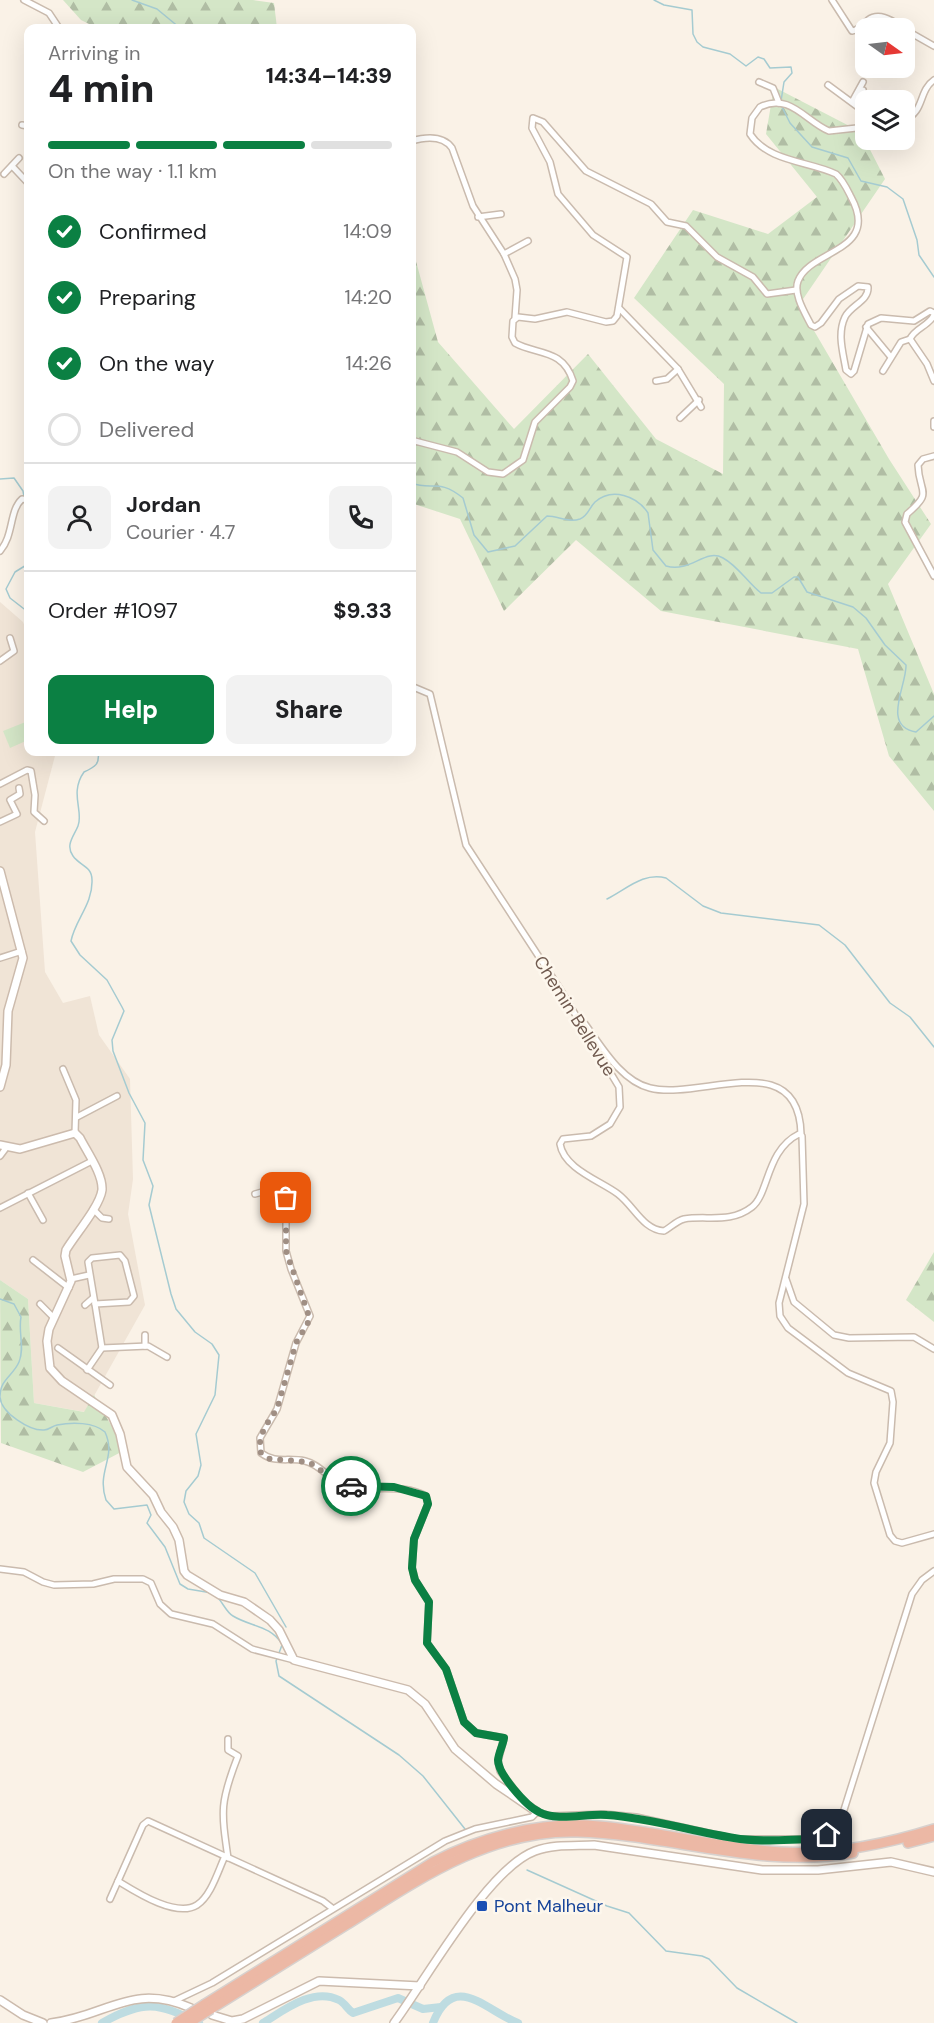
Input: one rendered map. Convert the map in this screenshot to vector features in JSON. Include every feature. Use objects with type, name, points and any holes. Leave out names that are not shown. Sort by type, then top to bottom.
[{"type":"highway","points":[[189,2023],[433,1862],[473,1844],[497,1837],[544,1827],[586,1825],[636,1830],[744,1849],[795,1852],[876,1844],[934,1829]]},
{"type":"highway","points":[[176,2023],[209,2009],[425,1875],[465,1856],[512,1840],[578,1832],[636,1838],[729,1854],[811,1858],[875,1850],[934,1836]]},
{"type":"street","points":[[24,0],[49,13],[56,24]]},
{"type":"street","points":[[832,0],[850,30],[855,31]]},
{"type":"street","points":[[871,18],[887,18]]},
{"type":"street","points":[[915,35],[934,46]]},
{"type":"street","points":[[915,112],[919,109],[926,88],[934,80]]},
{"type":"street","points":[[759,82],[773,88],[779,103]]},
{"type":"street","points":[[853,103],[863,82]]},
{"type":"street","points":[[828,85],[853,103]]},
{"type":"street","points":[[855,128],[830,131],[803,111],[779,103],[766,104],[757,109],[750,124],[751,136],[773,153],[836,174],[843,181],[858,212],[856,228],[847,244],[803,273],[796,283],[796,290],[808,319],[815,327],[821,323],[839,299],[858,286],[868,287],[867,295],[849,311],[842,328],[841,340],[848,373],[855,371],[866,327],[876,319],[909,322],[930,311],[934,314],[932,320],[913,333],[910,339],[901,342],[890,356],[883,371]]},
{"type":"street","points":[[515,318],[535,319],[572,312],[608,322],[616,319],[627,257],[593,235],[558,194],[550,162],[532,128],[533,118],[548,127],[586,171],[651,204],[665,221],[686,226],[717,257],[753,277],[767,294],[796,290]]},
{"type":"street","points":[[416,140],[436,138],[448,143],[458,160],[478,217],[504,255],[517,290],[515,318],[511,330],[515,343],[548,352],[568,372],[573,381],[570,387],[535,422],[527,439],[523,460],[505,472],[493,473],[457,452],[416,441]]},
{"type":"street","points":[[4,174],[20,158]]},
{"type":"street","points":[[12,166],[24,179]]},
{"type":"street","points":[[478,217],[501,214]]},
{"type":"street","points":[[504,255],[528,241]]},
{"type":"street","points":[[619,308],[678,369],[699,400],[701,407]]},
{"type":"street","points":[[866,327],[890,356]]},
{"type":"street","points":[[640,343],[645,337]]},
{"type":"street","points":[[910,339],[927,364],[934,381]]},
{"type":"street","points":[[656,381],[667,379],[678,369]]},
{"type":"street","points":[[680,418],[699,400]]},
{"type":"street","points":[[934,421],[934,427]]},
{"type":"street","points":[[934,456],[923,459],[918,465],[929,490],[929,500],[925,505],[907,514],[905,522],[934,576]]},
{"type":"street","points":[[0,551],[10,538],[16,507],[24,501]]},
{"type":"street","points":[[0,661],[14,651],[10,638]]},
{"type":"street","name":"Chemin Bellevue","points":[[416,688],[430,694],[466,845],[615,1079],[621,1101],[615,1118],[605,1129],[586,1138],[565,1138],[561,1142],[561,1148],[581,1172],[619,1194],[650,1228],[664,1232],[684,1219],[716,1220],[746,1211],[758,1200],[774,1159],[794,1137],[801,1134]]},
{"type":"street","points":[[0,784],[27,770],[31,771],[35,795],[34,812],[44,821]]},
{"type":"street","points":[[0,822],[17,814],[10,800],[20,794],[19,788]]},
{"type":"street","points":[[0,871],[22,951],[23,963],[8,1011],[6,1065],[0,1087]]},
{"type":"street","points":[[0,958],[22,951]]},
{"type":"street","points":[[568,1002],[616,1064],[636,1083],[665,1091],[753,1082],[771,1083],[783,1090],[790,1098],[801,1124],[804,1144],[804,1204],[778,1309],[784,1324],[848,1373],[888,1389],[892,1395],[890,1443],[876,1472],[874,1483],[893,1539],[902,1543],[934,1534]]},
{"type":"street","points":[[63,1069],[76,1100],[75,1134]]},
{"type":"street","points":[[77,1117],[117,1096]]},
{"type":"street","points":[[0,1156],[3,1146],[27,1148],[75,1134]]},
{"type":"street","points":[[75,1134],[80,1138],[92,1161],[102,1190],[93,1209],[66,1250],[65,1256],[71,1279],[69,1288],[53,1317],[47,1341],[50,1368],[62,1381],[106,1409],[115,1420],[127,1467],[153,1495],[180,1540],[184,1571],[220,1595],[244,1602],[270,1620],[279,1630],[294,1660]]},
{"type":"street","points":[[0,1208],[92,1161]]},
{"type":"street","points":[[255,1194],[276,1188],[284,1190],[286,1194],[286,1251],[310,1316],[296,1343],[277,1409],[260,1438],[261,1453],[279,1461],[295,1459],[309,1462],[339,1483],[350,1486],[394,1487],[426,1496],[428,1504],[414,1539],[412,1568],[415,1580],[429,1602],[427,1643],[446,1669],[464,1722],[476,1733],[504,1738],[498,1761],[500,1771],[523,1801]]},
{"type":"street","points":[[28,1193],[43,1220]]},
{"type":"street","points":[[93,1209],[102,1218],[109,1219]]},
{"type":"street","points":[[85,1305],[94,1301],[129,1302],[134,1294],[122,1256],[87,1259],[89,1275],[93,1282],[94,1301],[102,1348],[87,1370]]},
{"type":"street","points":[[33,1260],[69,1288]]},
{"type":"street","points":[[71,1279],[89,1275]]},
{"type":"street","points":[[786,1278],[795,1302],[834,1335],[849,1338],[914,1337],[934,1349]]},
{"type":"street","points":[[40,1304],[53,1317]]},
{"type":"street","points":[[145,1335],[145,1346]]},
{"type":"street","points":[[102,1348],[145,1346],[167,1357]]},
{"type":"street","points":[[58,1348],[110,1385]]},
{"type":"street","points":[[0,1569],[24,1572],[54,1585],[93,1584],[114,1579],[143,1579],[152,1584],[160,1604],[171,1614],[213,1624],[252,1649],[408,1690],[425,1704],[455,1749],[496,1784],[537,1812],[551,1816],[604,1814],[636,1817],[735,1839],[816,1839],[827,1835],[835,1828],[843,1813],[912,1594],[922,1580],[934,1571]]},
{"type":"street","points":[[118,1881],[146,1898],[169,1906],[190,1908],[201,1902],[227,1857],[222,1806],[238,1756],[228,1749],[228,1739]]},
{"type":"street","points":[[174,2001],[212,1983],[445,1841],[475,1829],[532,1816],[537,1812]]},
{"type":"street","points":[[110,1899],[145,1821],[323,1901],[332,1908]]},
{"type":"street","points":[[394,2023],[496,1880],[520,1858],[547,1848],[585,1845],[614,1847],[762,1870],[818,1870],[891,1862],[934,1872]]},
{"type":"street","points":[[209,2009],[232,2021],[243,2019],[319,1981],[420,1986]]},
{"type":"street","points":[[51,2023],[140,1997],[153,1996],[191,2008]]},
{"type":"street","points":[[0,2000],[22,2016],[43,2023]]},
{"type":"shaded area","points":[[0,602],[24,624],[24,756],[55,756],[35,832],[45,972],[63,1003],[90,996],[99,1035],[130,1079],[133,1179],[128,1214],[145,1305],[85,1412],[34,1403],[28,1299],[0,1280]]},
{"type":"green space","points":[[63,0],[253,0],[274,3],[277,24],[89,24],[81,20]]},
{"type":"green space","points":[[774,87],[855,129],[855,150],[870,150],[885,179],[799,305],[889,459],[931,524],[888,584],[934,694],[934,811],[889,756],[858,649],[661,611],[576,540],[504,611],[460,519],[416,505],[416,261],[438,342],[514,429],[588,354],[656,439],[723,474],[724,384],[634,298],[693,210],[768,234],[817,197],[766,134]]},
{"type":"green space","points":[[24,723],[24,742],[10,748],[3,731]]},
{"type":"green space","points":[[934,1252],[934,1322],[906,1300]]},
{"type":"green space","points":[[0,1280],[28,1299],[34,1403],[84,1412],[94,1395],[125,1450],[83,1472],[1,1443]]},
{"type":"waterway","points":[[132,0],[157,9],[175,24]]},
{"type":"waterway","points":[[654,0],[664,5],[692,10],[693,34],[703,47],[730,54],[746,66],[758,57],[764,59],[770,68],[791,67],[792,73],[784,82],[781,101]]},
{"type":"waterway","points":[[781,105],[790,123],[812,147],[848,158],[861,181],[887,187],[903,199],[917,240],[919,255],[934,277]]},
{"type":"waterway","points":[[0,479],[14,478],[23,491],[24,497]]},
{"type":"waterway","points":[[416,484],[447,488],[463,498],[474,535],[488,552],[515,546],[547,516],[576,520],[585,516],[595,502],[602,497],[616,494],[631,498],[648,513],[653,550],[666,566],[683,566],[716,556],[733,565],[761,593],[772,593],[794,577],[798,577],[807,592],[853,607],[866,618],[885,645],[906,665],[898,704],[900,722],[906,728],[916,732],[934,716]]},
{"type":"waterway","points":[[24,566],[15,572],[6,589],[10,598],[24,609]]},
{"type":"waterway","points":[[98,756],[94,767],[84,772],[78,787],[79,821],[70,848],[76,859],[90,872],[92,889],[71,941],[80,955],[107,980],[124,1011],[112,1040],[113,1051],[129,1093],[145,1123],[143,1160],[153,1186],[149,1205],[171,1294],[176,1309],[195,1332],[212,1344],[219,1355],[215,1395],[196,1434],[201,1465],[198,1476],[186,1491],[184,1502],[189,1514],[199,1523],[204,1538],[255,1573],[286,1627]]},
{"type":"waterway","points":[[607,899],[635,882],[658,877],[666,878],[703,906],[721,913],[819,925],[845,945],[890,1003],[910,1017],[934,1047]]},
{"type":"waterway","points":[[0,1299],[14,1304],[21,1317],[21,1357],[4,1382],[1,1391],[0,1397],[5,1409],[17,1420],[38,1430],[76,1423],[95,1426],[105,1432],[109,1450],[103,1481],[106,1500],[114,1509],[147,1505],[151,1515],[147,1523],[165,1547],[180,1584],[188,1589],[212,1593]]},
{"type":"waterway","points":[[218,1598],[231,1615],[272,1633],[282,1644]]},
{"type":"waterway","points":[[282,1645],[276,1661],[279,1676],[399,1755],[423,1776],[465,1829]]},
{"type":"waterway","points":[[527,1870],[607,1906],[629,1913],[666,1951],[709,1959],[737,1988],[797,2023]]},
{"type":"waterway","points":[[263,2023],[299,2002],[319,1996],[339,2000],[353,2013],[398,1998],[423,2009],[441,2007]]},
{"type":"waterway","points":[[433,2023],[441,2007],[451,1999],[461,1997],[483,2004],[518,2023]]},
{"type":"waterway","points":[[102,2023],[129,2010],[150,2006],[172,2011],[199,2023]]},
{"type":"way so far","points":[[286,1198],[286,1251],[291,1269],[306,1302],[310,1319],[299,1335],[277,1409],[264,1428],[259,1446],[261,1453],[270,1459],[279,1461],[295,1459],[309,1462],[339,1483],[351,1486]]},
{"type":"place","name":"Pont Malheur","points":[[482,1906]]},
{"type":"route","points":[[351,1486],[394,1487],[426,1496],[428,1504],[414,1539],[412,1568],[415,1580],[429,1602],[426,1624],[427,1643],[446,1669],[457,1707],[467,1726],[476,1733],[499,1735],[504,1738],[498,1761],[502,1776],[515,1788],[523,1801],[537,1812],[551,1816],[604,1814],[636,1817],[699,1829],[735,1839],[816,1839],[827,1835]]}]
